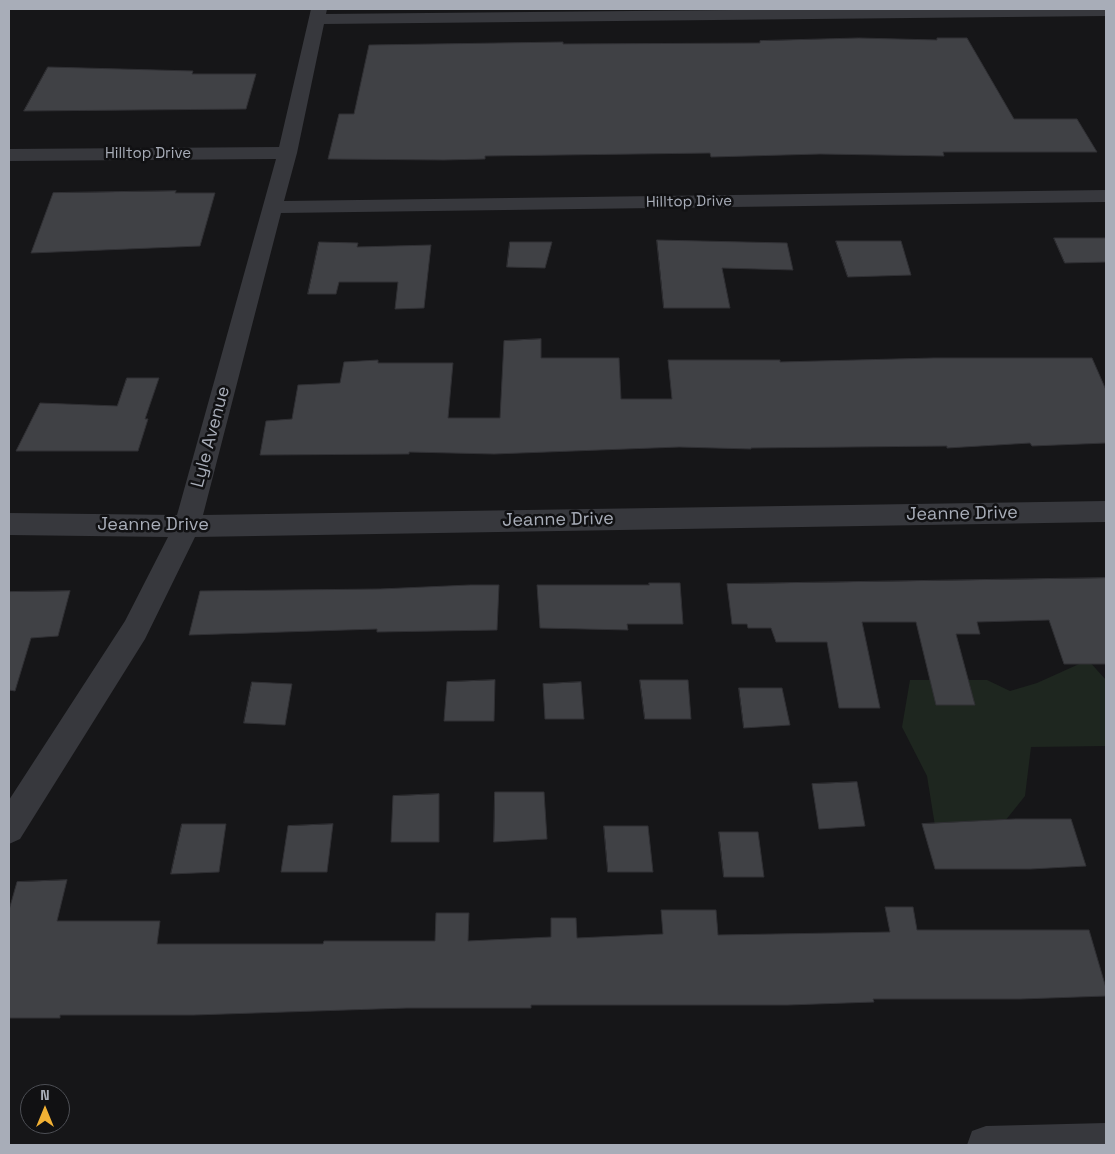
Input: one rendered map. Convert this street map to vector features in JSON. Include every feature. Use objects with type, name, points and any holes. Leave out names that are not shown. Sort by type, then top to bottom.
[{"type":"street","points":[[317,14],[1106,11]]},
{"type":"street","name":"Lyle Avenue","points":[[9,828],[135,630],[187,526],[287,153],[317,14]]},
{"type":"street","name":"Hilltop Drive","points":[[9,155],[287,153]]},
{"type":"street","name":"Hilltop Drive","points":[[272,207],[1106,196]]},
{"type":"street","name":"Jeanne Drive","points":[[9,524],[187,526],[1106,512]]},
{"type":"street","points":[[986,1145],[1106,1142]]},
{"type":"shaded area","points":[[1088,660],[1106,680],[1106,746],[1031,747],[1025,796],[981,851],[936,832],[927,776],[902,727],[910,680],[987,680],[1010,691],[1037,683]]},
{"type":"building","points":[[859,38],[937,40],[937,38],[967,38],[1014,119],[1077,119],[1097,152],[943,152],[944,156],[820,154],[711,157],[710,153],[485,156],[485,159],[444,160],[328,159],[339,114],[354,114],[369,45],[563,42],[563,44],[760,43],[760,41]]},
{"type":"building","points":[[48,67],[193,71],[192,74],[256,74],[246,109],[24,111]]},
{"type":"building","points":[[176,191],[175,193],[215,193],[200,246],[31,253],[53,193]]},
{"type":"building","points":[[1054,238],[1106,238],[1106,262],[1065,263]]},
{"type":"building","points":[[657,240],[787,243],[793,270],[722,268],[730,308],[664,308]]},
{"type":"building","points":[[836,241],[901,241],[911,275],[848,277]]},
{"type":"building","points":[[319,242],[358,243],[357,247],[431,245],[424,308],[395,309],[398,282],[339,282],[336,294],[308,294]]},
{"type":"building","points":[[510,242],[552,242],[545,268],[507,267]]},
{"type":"building","points":[[541,339],[541,358],[619,358],[621,399],[672,399],[668,360],[780,360],[780,362],[933,358],[1092,358],[1106,390],[1106,443],[1032,446],[1030,443],[947,448],[947,446],[751,449],[679,447],[494,454],[409,452],[409,454],[260,455],[266,421],[292,419],[298,385],[340,383],[344,362],[378,360],[378,363],[453,363],[448,418],[500,418],[504,341]]},
{"type":"building","points":[[127,378],[159,378],[145,419],[148,419],[138,451],[16,451],[40,403],[117,406]]},
{"type":"building","points":[[1106,578],[1106,664],[1064,664],[1049,620],[977,622],[980,634],[956,634],[975,705],[936,705],[916,622],[862,622],[880,708],[839,708],[827,642],[776,642],[771,628],[748,628],[747,624],[732,624],[727,584]]},
{"type":"building","points":[[649,583],[680,583],[683,624],[627,624],[628,630],[540,628],[537,585],[649,585]]},
{"type":"building","points":[[499,585],[497,630],[377,632],[377,629],[189,635],[200,591],[380,589]]},
{"type":"building","points":[[70,591],[58,636],[31,638],[15,691],[9,690],[9,592]]},
{"type":"building","points":[[495,680],[494,721],[444,721],[447,682]]},
{"type":"building","points":[[640,680],[688,680],[691,719],[645,719]]},
{"type":"building","points":[[252,682],[292,684],[285,725],[244,723]]},
{"type":"building","points":[[581,682],[584,719],[545,719],[543,684]]},
{"type":"building","points":[[739,688],[782,688],[790,725],[744,728]]},
{"type":"building","points":[[857,782],[865,826],[819,829],[812,784]]},
{"type":"building","points":[[495,792],[544,792],[547,839],[494,842]]},
{"type":"building","points":[[439,794],[439,842],[391,842],[393,796]]},
{"type":"building","points":[[1015,819],[1071,819],[1086,866],[1031,869],[935,869],[922,824]]},
{"type":"building","points":[[182,824],[226,824],[219,872],[171,874]]},
{"type":"building","points":[[333,824],[327,872],[281,872],[288,826]]},
{"type":"building","points":[[604,826],[648,826],[653,872],[608,872]]},
{"type":"building","points":[[719,832],[758,832],[764,877],[724,877]]},
{"type":"building","points":[[67,880],[57,921],[160,921],[157,944],[323,944],[324,941],[435,941],[436,913],[469,913],[468,941],[551,937],[551,918],[576,918],[577,938],[663,934],[661,910],[716,910],[718,935],[890,932],[885,907],[913,907],[917,930],[1089,930],[1106,988],[1106,996],[1021,999],[873,999],[874,1002],[788,1005],[531,1005],[531,1008],[407,1008],[194,1015],[60,1015],[60,1018],[9,1018],[9,910],[17,882]]}]
